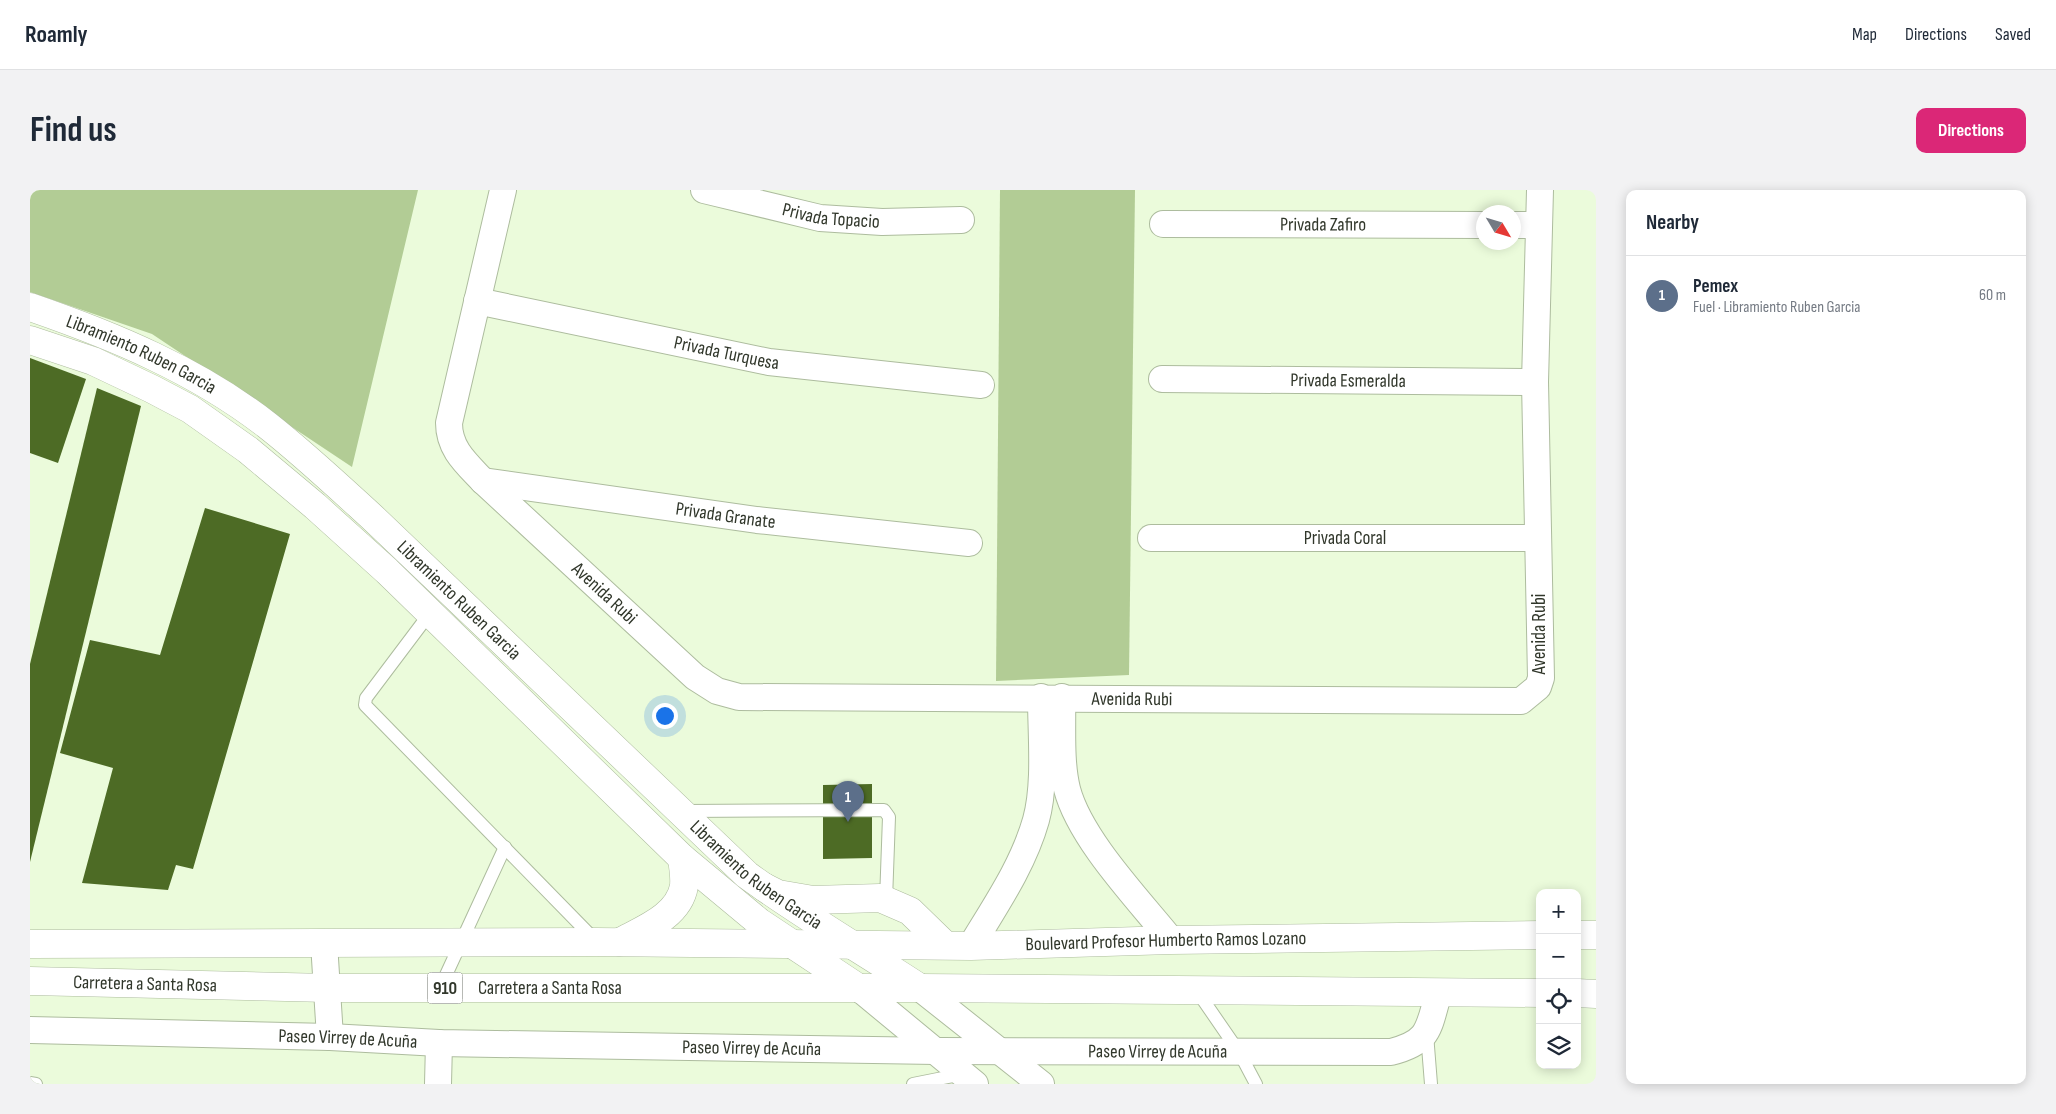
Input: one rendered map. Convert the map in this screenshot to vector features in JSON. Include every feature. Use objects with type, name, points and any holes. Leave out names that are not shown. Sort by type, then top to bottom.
[{"type":"main road","name":"Libramiento Ruben Garcia","points":[[30,308],[90,328],[158,358],[220,392],[266,424],[320,469],[373,518],[747,875],[795,910],[854,944],[920,988]]},
{"type":"main road","name":"Libramiento Ruben Garcia","points":[[30,340],[93,361],[125,375],[190,409],[221,429],[315,506],[430,613],[682,858],[759,922],[860,989]]},
{"type":"main road","points":[[607,942],[660,920],[679,899],[684,885],[682,858]]},
{"type":"main road","points":[[764,888],[778,894],[813,900],[864,897],[886,900],[910,911],[958,946]]},
{"type":"main road","name":"Boulevard Profesor Humberto Ramos Lozano","points":[[793,946],[854,944],[958,946],[1170,940],[1536,935]]},
{"type":"main road","points":[[1581,935],[1596,935]]},
{"type":"main road","name":"Carretera a Santa Rosa","points":[[30,944],[607,942],[793,946]]},
{"type":"main road","name":"Carretera a Santa Rosa","points":[[30,981],[328,988],[860,989]]},
{"type":"main road","points":[[860,989],[1536,993]]},
{"type":"main road","points":[[1581,994],[1596,994]]},
{"type":"street","name":"Avenida Rubi","points":[[503,190],[449,423],[449,433],[456,452],[483,481],[695,677],[717,691],[739,697],[1521,700],[1538,687],[1541,678],[1535,382],[1526,225],[1540,190]]},
{"type":"street","name":"Privada Topacio","points":[[704,190],[820,218],[882,222],[961,220]]},
{"type":"street","name":"Privada Zafiro","points":[[1163,224],[1476,225]]},
{"type":"street","name":"Privada Turquesa","points":[[477,301],[769,362],[981,385]]},
{"type":"street","name":"Privada Esmeralda","points":[[1162,379],[1535,382]]},
{"type":"street","name":"Privada Granate","points":[[483,481],[757,520],[969,542]]},
{"type":"street","name":"Privada Coral","points":[[1151,538],[1538,538]]},
{"type":"street","name":"Avenida Rubi","points":[[1051,697],[1067,789],[1079,820],[1093,843],[1170,940]]},
{"type":"street","points":[[958,946],[1020,862],[1036,819],[1051,697]]},
{"type":"street","points":[[324,943],[330,1037]]},
{"type":"street","points":[[920,988],[1041,1084]]},
{"type":"street","points":[[860,989],[969,1079]]},
{"type":"street","points":[[1427,1034],[1438,992]]},
{"type":"street","name":"Paseo Virrey de Acuña","points":[[30,1030],[330,1037],[439,1043],[936,1051],[1239,1052],[1391,1052],[1411,1047],[1427,1034]]},
{"type":"street","points":[[438,1084],[439,1043]]},
{"type":"lane","points":[[430,613],[364,703],[505,847],[607,942]]},
{"type":"lane","points":[[680,811],[884,810],[889,817],[886,900]]},
{"type":"lane","points":[[440,988],[458,944],[505,847]]},
{"type":"lane","points":[[1197,990],[1239,1052],[1256,1084]]},
{"type":"lane","points":[[1427,1034],[1431,1084]]},
{"type":"lane","points":[[913,1084],[969,1079]]},
{"type":"lane","points":[[30,1083],[36,1084]]},
{"type":"green space","points":[[30,190],[418,190],[352,467],[152,334],[30,292]]},
{"type":"green space","points":[[1000,190],[1135,190],[1129,675],[996,681]]},
{"type":"building","points":[[30,358],[86,379],[58,463],[30,453]]},
{"type":"building","points":[[97,388],[141,406],[30,862],[30,664]]},
{"type":"building","points":[[205,508],[290,534],[193,869],[176,865],[168,890],[82,883],[113,768],[60,753],[90,640],[160,655]]},
{"type":"building","points":[[872,784],[872,858],[823,859],[823,785]]},
{"type":"place","name":"Pemex","points":[[848,822]]}]
